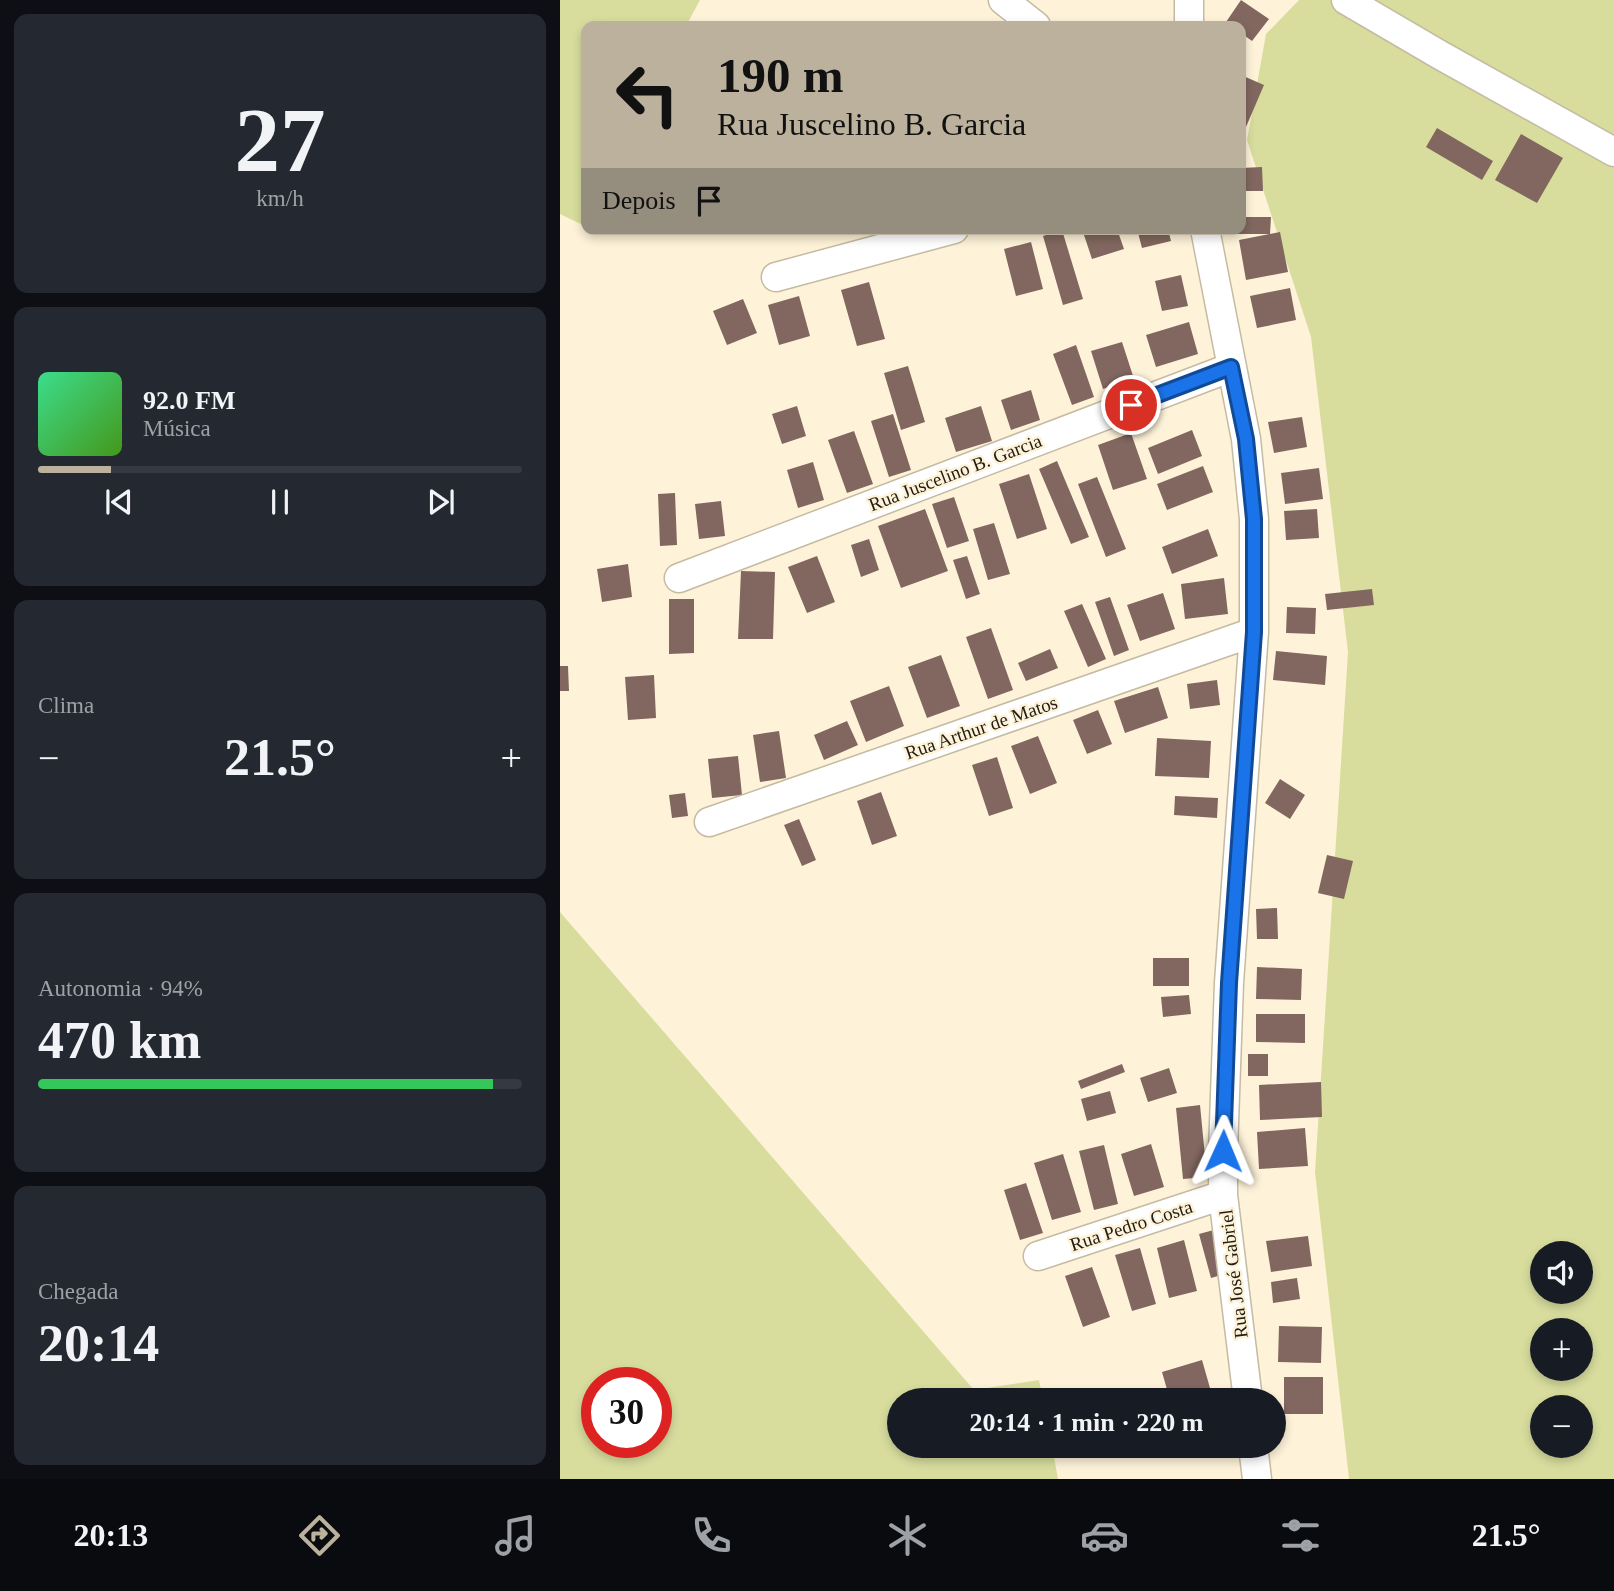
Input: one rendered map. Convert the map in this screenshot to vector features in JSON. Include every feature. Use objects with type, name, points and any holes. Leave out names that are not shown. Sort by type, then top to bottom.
[{"type":"street","points":[[1003,0],[1030,21]]},
{"type":"street","points":[[1189,0],[1189,21]]},
{"type":"street","points":[[1346,0],[1614,152]]},
{"type":"street","points":[[776,277],[932,235]]},
{"type":"street","name":"Rua José Gabriel","points":[[1206,235],[1246,439],[1254,519],[1254,632],[1229,983],[1223,1195],[1247,1388]]},
{"type":"street","name":"Rua Juscelino B. Garcia","points":[[679,578],[1231,367]]},
{"type":"street","name":"Rua Arthur de Matos","points":[[709,822],[1254,632]]},
{"type":"street","name":"Rua Pedro Costa","points":[[1038,1256],[1223,1195]]},
{"type":"street","points":[[1254,1458],[1257,1479]]},
{"type":"green space","points":[[560,0],[700,0],[689,21],[581,21],[581,224],[560,214]]},
{"type":"green space","points":[[1299,0],[1614,0],[1614,1479],[1349,1479],[1315,1172],[1348,652],[1311,337],[1247,140],[1266,34]]},
{"type":"green space","points":[[560,912],[972,1388],[887,1388],[887,1458],[1054,1458],[1058,1479],[560,1479]]},
{"type":"green space","points":[[1039,1380],[1041,1388],[987,1388]]},
{"type":"building","points":[[1241,0],[1269,19],[1252,41],[1246,37],[1246,21],[1227,21]]},
{"type":"building","points":[[1246,77],[1264,85],[1246,127]]},
{"type":"building","points":[[1437,128],[1493,161],[1482,180],[1426,147]]},
{"type":"building","points":[[1521,134],[1563,158],[1537,203],[1495,180]]},
{"type":"building","points":[[1262,167],[1263,191],[1246,191],[1246,168]]},
{"type":"building","points":[[1246,217],[1271,217],[1270,234],[1246,234]]},
{"type":"building","points":[[1280,232],[1288,272],[1246,280],[1239,240]]},
{"type":"building","points":[[1064,235],[1083,299],[1063,305],[1043,236]]},
{"type":"building","points":[[1084,235],[1119,235],[1124,249],[1092,259]]},
{"type":"building","points":[[1139,235],[1170,235],[1171,241],[1142,248]]},
{"type":"building","points":[[1031,242],[1043,289],[1016,296],[1004,249]]},
{"type":"building","points":[[1181,275],[1188,306],[1162,311],[1155,281]]},
{"type":"building","points":[[869,282],[885,339],[857,346],[841,290]]},
{"type":"building","points":[[1290,288],[1296,320],[1257,328],[1250,296]]},
{"type":"building","points":[[799,296],[810,336],[779,345],[768,305]]},
{"type":"building","points":[[743,299],[757,333],[727,345],[713,311]]},
{"type":"building","points":[[1189,322],[1198,354],[1156,367],[1146,335]]},
{"type":"building","points":[[1122,342],[1134,379],[1103,389],[1091,351]]},
{"type":"building","points":[[1076,345],[1094,397],[1072,405],[1053,354]]},
{"type":"building","points":[[908,366],[925,422],[901,430],[884,373]]},
{"type":"building","points":[[1031,390],[1040,420],[1011,430],[1001,400]]},
{"type":"building","points":[[797,406],[806,436],[782,444],[772,414]]},
{"type":"building","points":[[981,406],[992,441],[956,452],[945,418]]},
{"type":"building","points":[[893,414],[911,470],[889,477],[871,421]]},
{"type":"building","points":[[1302,417],[1307,447],[1274,453],[1268,422]]},
{"type":"building","points":[[1192,430],[1202,456],[1158,474],[1148,448]]},
{"type":"building","points":[[854,431],[873,484],[847,493],[828,440]]},
{"type":"building","points":[[1131,433],[1147,479],[1113,490],[1098,445]]},
{"type":"building","points":[[1057,461],[1089,537],[1071,544],[1039,469]]},
{"type":"building","points":[[813,462],[824,500],[798,508],[787,470]]},
{"type":"building","points":[[1203,466],[1213,492],[1167,510],[1157,484]]},
{"type":"building","points":[[1319,468],[1323,499],[1285,504],[1281,473]]},
{"type":"building","points":[[1029,474],[1047,529],[1017,539],[999,484]]},
{"type":"building","points":[[1097,477],[1126,549],[1106,557],[1078,484]]},
{"type":"building","points":[[675,493],[677,545],[660,546],[658,494]]},
{"type":"building","points":[[954,497],[969,541],[947,548],[932,504]]},
{"type":"building","points":[[721,501],[725,536],[699,539],[695,504]]},
{"type":"building","points":[[925,509],[948,571],[901,588],[878,526]]},
{"type":"building","points":[[1317,509],[1319,538],[1286,540],[1284,511]]},
{"type":"building","points":[[994,523],[1010,574],[988,580],[973,529]]},
{"type":"building","points":[[1208,529],[1218,556],[1172,574],[1162,547]]},
{"type":"building","points":[[869,539],[879,570],[861,577],[851,545]]},
{"type":"building","points":[[817,556],[835,602],[807,613],[788,567]]},
{"type":"building","points":[[967,556],[980,594],[966,599],[953,560]]},
{"type":"building","points":[[628,564],[632,597],[602,602],[597,569]]},
{"type":"building","points":[[741,571],[775,572],[773,639],[738,639]]},
{"type":"building","points":[[1224,578],[1228,614],[1185,619],[1181,584]]},
{"type":"building","points":[[1372,589],[1374,605],[1327,610],[1325,594]]},
{"type":"building","points":[[1163,593],[1175,629],[1140,641],[1127,605]]},
{"type":"building","points":[[1110,597],[1129,650],[1114,656],[1095,602]]},
{"type":"building","points":[[669,599],[694,599],[694,653],[669,654]]},
{"type":"building","points":[[1082,604],[1106,659],[1088,667],[1064,611]]},
{"type":"building","points":[[1287,607],[1316,608],[1315,634],[1286,633]]},
{"type":"building","points":[[991,628],[1013,690],[988,699],[966,637]]},
{"type":"building","points":[[1050,649],[1058,668],[1026,681],[1018,663]]},
{"type":"building","points":[[1276,651],[1327,656],[1325,685],[1273,680]]},
{"type":"building","points":[[941,655],[960,706],[927,718],[908,667]]},
{"type":"building","points":[[560,666],[568,666],[569,691],[560,691]]},
{"type":"building","points":[[654,675],[656,718],[628,720],[625,677]]},
{"type":"building","points":[[1217,680],[1220,705],[1190,709],[1187,684]]},
{"type":"building","points":[[889,686],[904,726],[866,742],[850,701]]},
{"type":"building","points":[[1158,687],[1168,718],[1125,733],[1114,701]]},
{"type":"building","points":[[1098,710],[1112,744],[1087,754],[1073,720]]},
{"type":"building","points":[[847,721],[858,745],[824,760],[814,735]]},
{"type":"building","points":[[779,731],[786,778],[760,782],[753,735]]},
{"type":"building","points":[[1038,736],[1057,783],[1030,794],[1011,746]]},
{"type":"building","points":[[1157,738],[1211,741],[1209,778],[1155,776]]},
{"type":"building","points":[[738,756],[742,795],[712,798],[708,759]]},
{"type":"building","points":[[997,757],[1013,808],[989,816],[972,765]]},
{"type":"building","points":[[1280,779],[1305,795],[1290,819],[1265,803]]},
{"type":"building","points":[[881,792],[897,836],[872,845],[857,801]]},
{"type":"building","points":[[685,793],[688,816],[672,818],[669,795]]},
{"type":"building","points":[[1175,796],[1218,798],[1217,818],[1174,815]]},
{"type":"building","points":[[799,819],[816,860],[802,866],[784,825]]},
{"type":"building","points":[[1327,855],[1353,861],[1344,899],[1318,893]]},
{"type":"building","points":[[1277,908],[1278,939],[1257,939],[1256,909]]},
{"type":"building","points":[[1153,958],[1189,958],[1189,986],[1153,986]]},
{"type":"building","points":[[1257,967],[1302,969],[1301,1000],[1256,999]]},
{"type":"building","points":[[1189,995],[1191,1014],[1163,1017],[1161,997]]},
{"type":"building","points":[[1256,1014],[1305,1014],[1305,1043],[1256,1042]]},
{"type":"building","points":[[1248,1054],[1268,1054],[1268,1076],[1248,1076]]},
{"type":"building","points":[[1122,1064],[1125,1072],[1081,1089],[1078,1081]]},
{"type":"building","points":[[1169,1068],[1177,1093],[1148,1102],[1140,1078]]},
{"type":"building","points":[[1321,1082],[1322,1117],[1260,1120],[1259,1085]]},
{"type":"building","points":[[1110,1091],[1116,1113],[1087,1121],[1081,1099]]},
{"type":"building","points":[[1200,1105],[1207,1177],[1183,1179],[1176,1108]]},
{"type":"building","points":[[1305,1128],[1308,1166],[1259,1169],[1257,1132]]},
{"type":"building","points":[[1151,1144],[1164,1187],[1134,1196],[1121,1154]]},
{"type":"building","points":[[1104,1145],[1118,1204],[1094,1210],[1079,1151]]},
{"type":"building","points":[[1063,1154],[1081,1212],[1052,1220],[1034,1163]]},
{"type":"building","points":[[1026,1183],[1043,1233],[1020,1240],[1004,1190]]},
{"type":"building","points":[[1221,1228],[1232,1272],[1211,1278],[1199,1234]]},
{"type":"building","points":[[1308,1236],[1312,1266],[1271,1272],[1266,1241]]},
{"type":"building","points":[[1184,1240],[1197,1291],[1169,1298],[1157,1248]]},
{"type":"building","points":[[1140,1248],[1156,1304],[1132,1311],[1115,1255]]},
{"type":"building","points":[[1092,1267],[1110,1317],[1083,1327],[1065,1276]]},
{"type":"building","points":[[1297,1278],[1300,1299],[1273,1303],[1271,1282]]},
{"type":"building","points":[[1279,1326],[1322,1327],[1321,1363],[1278,1362]]},
{"type":"building","points":[[1202,1360],[1210,1388],[1167,1388],[1162,1372]]},
{"type":"building","points":[[1284,1377],[1323,1377],[1323,1414],[1286,1414]]},
{"type":"route","points":[[1131,405],[1231,367],[1246,439],[1254,519],[1254,632],[1229,983],[1223,1151]]}]
